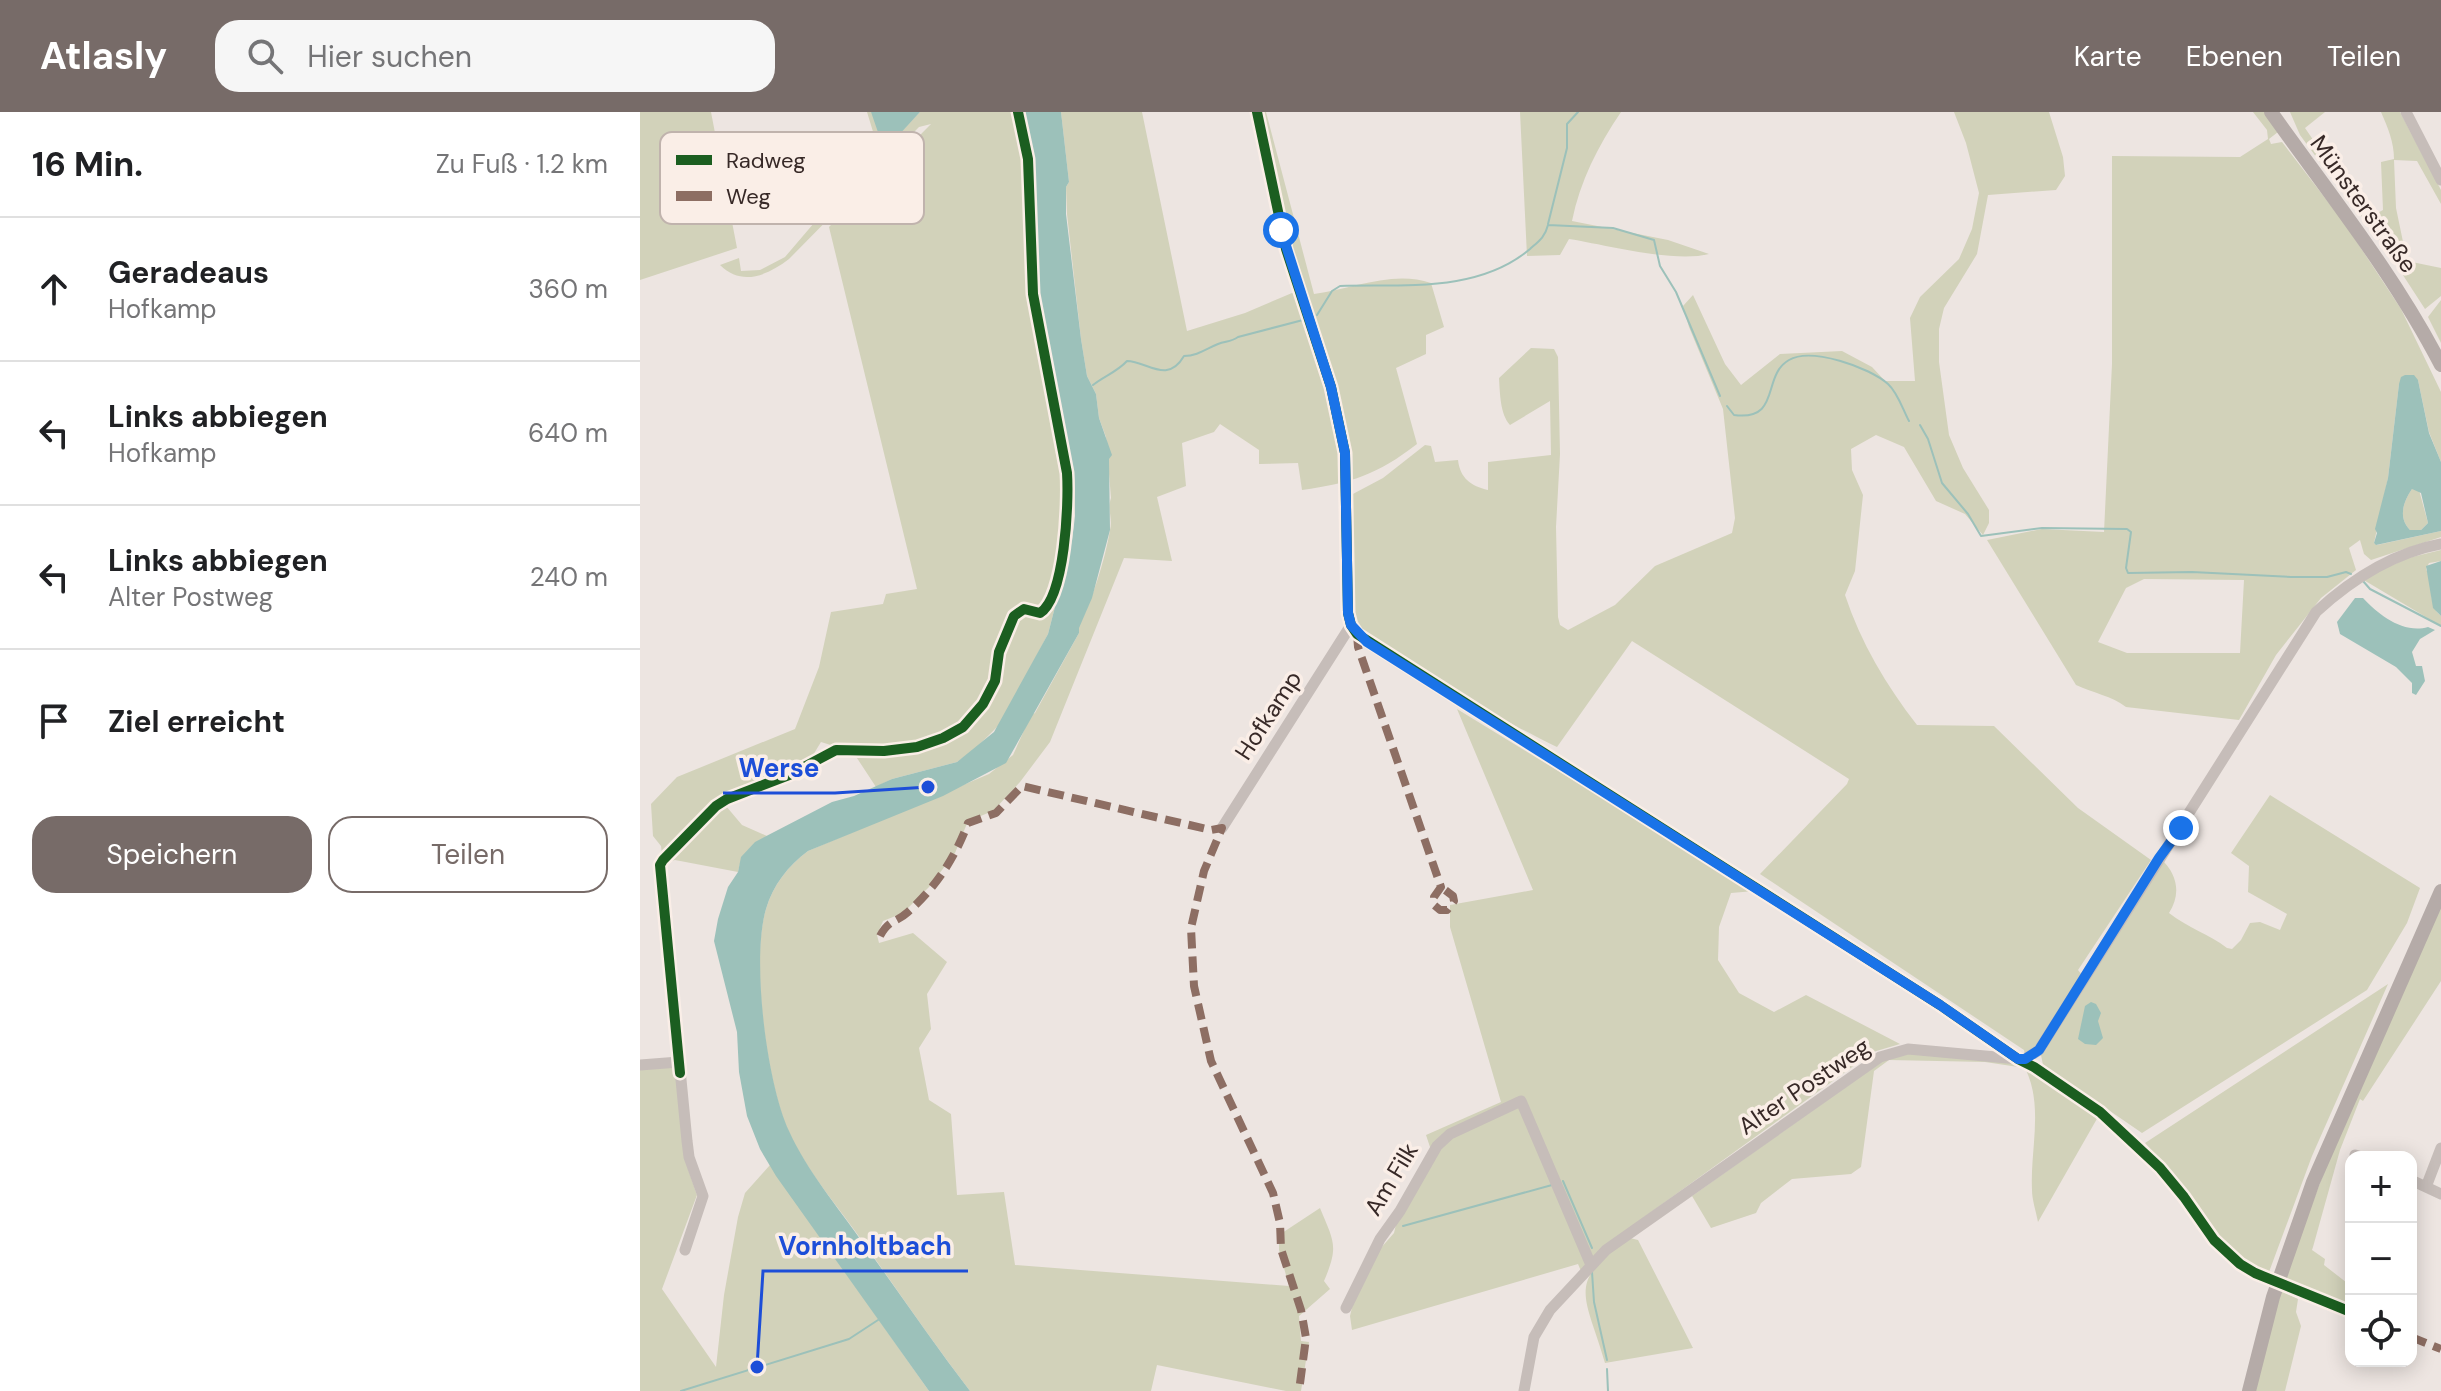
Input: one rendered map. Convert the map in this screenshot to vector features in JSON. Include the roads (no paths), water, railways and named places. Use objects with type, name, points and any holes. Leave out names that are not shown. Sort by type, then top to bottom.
[{"type":"main road","name":"Münsterstraße","points":[[2271,112],[2385,268],[2420,323],[2441,365]]},
{"type":"main road","points":[[2249,1391],[2273,1297],[2313,1182],[2441,891]]},
{"type":"street","points":[[1257,112],[1283,240],[1331,387],[1345,453],[1348,613],[1351,625],[1367,642],[1902,980],[2018,1059],[2025,1059],[2039,1050],[2316,612],[2369,570],[2441,544]]},
{"type":"street","points":[[2406,112],[2441,180]]},
{"type":"street","name":"Hofkamp","points":[[1222,828],[1351,625]]},
{"type":"street","points":[[685,1250],[703,1196],[689,1157],[660,865],[716,806],[727,799],[789,775],[836,750],[884,751],[917,747],[963,727],[983,704],[995,681],[1001,648]]},
{"type":"street","name":"Alter Postweg","points":[[1524,1391],[1534,1337],[1550,1310],[1606,1250],[1880,1057],[1908,1049],[2018,1059]]},
{"type":"street","points":[[640,1065],[679,1062]]},
{"type":"street","name":"Am Filk","points":[[1346,1308],[1380,1239],[1400,1211],[1437,1146],[1450,1134],[1521,1101],[1591,1265]]},
{"type":"street","points":[[2426,1187],[2441,1148]]},
{"type":"street","points":[[2417,1183],[2441,1194]]},
{"type":"water","points":[[871,112],[920,112],[902,132],[878,132]]},
{"type":"water","points":[[1025,112],[1061,112],[1069,182],[1066,187],[1066,214],[1081,339],[1087,376],[1096,394],[1099,418],[1112,455],[1109,459],[1110,530],[1092,598],[1079,633],[1006,763],[943,796],[808,851],[777,884],[766,909],[762,931],[760,959],[764,1022],[781,1110],[796,1146],[814,1175],[970,1391],[929,1391],[760,1149],[747,1116],[739,1072],[737,1032],[714,941],[728,887],[738,872],[741,857],[755,842],[832,802],[892,779],[957,762],[994,732],[1048,634],[1072,541],[1074,479],[1042,317],[1036,259],[1032,153]]},
{"type":"water","points":[[2414,375],[2418,380],[2429,433],[2441,462],[2441,531],[2376,545],[2375,529],[2388,478],[2401,377]],"holes":[[[2412,489],[2421,493],[2428,523],[2421,530],[2410,530],[2404,520],[2404,505]]]},
{"type":"water","points":[[2441,561],[2441,616],[2433,608],[2426,566]]},
{"type":"water","points":[[2355,598],[2363,598],[2376,611],[2401,625],[2435,630],[2420,639],[2412,652],[2416,666],[2422,666],[2425,681],[2416,695],[2412,693],[2412,683],[2396,667],[2340,634],[2337,622]]},
{"type":"water","points":[[2091,1002],[2101,1013],[2098,1021],[2103,1038],[2096,1045],[2085,1044],[2078,1039],[2085,1006]]},
{"type":"waterway","points":[[1548,224],[1567,148],[1567,124],[1578,112]]},
{"type":"waterway","points":[[1317,315],[1332,291],[1340,286],[1415,285],[1464,280],[1510,263],[1539,241],[1548,225],[1613,228],[1654,240],[1660,266],[1676,292],[1720,396]]},
{"type":"waterway","points":[[1093,385],[1127,361],[1157,369],[1171,369],[1184,356],[1197,354],[1238,337],[1303,320]]},
{"type":"waterway","points":[[1727,406],[1734,415],[1759,411],[1769,396],[1775,376],[1789,360],[1825,357],[1868,371],[1888,384],[1909,421]]},
{"type":"waterway","points":[[1920,425],[1928,439],[1942,483],[1968,514],[1981,536],[2042,528],[2127,529],[2131,532],[2128,573],[2192,572],[2291,577],[2351,574]]},
{"type":"waterway","points":[[2363,581],[2370,589],[2441,626]]},
{"type":"waterway","points":[[1563,1181],[1592,1248]]},
{"type":"waterway","points":[[1403,1226],[1552,1185]]},
{"type":"waterway","points":[[1592,1272],[1594,1302],[1607,1360]]},
{"type":"waterway","points":[[681,1391],[849,1339],[878,1320]]},
{"type":"waterway","points":[[1607,1369],[1608,1391]]},
{"type":"place","name":"Werse","points":[[928,787]]},
{"type":"place","name":"Vornholtbach","points":[[757,1367]]}]
